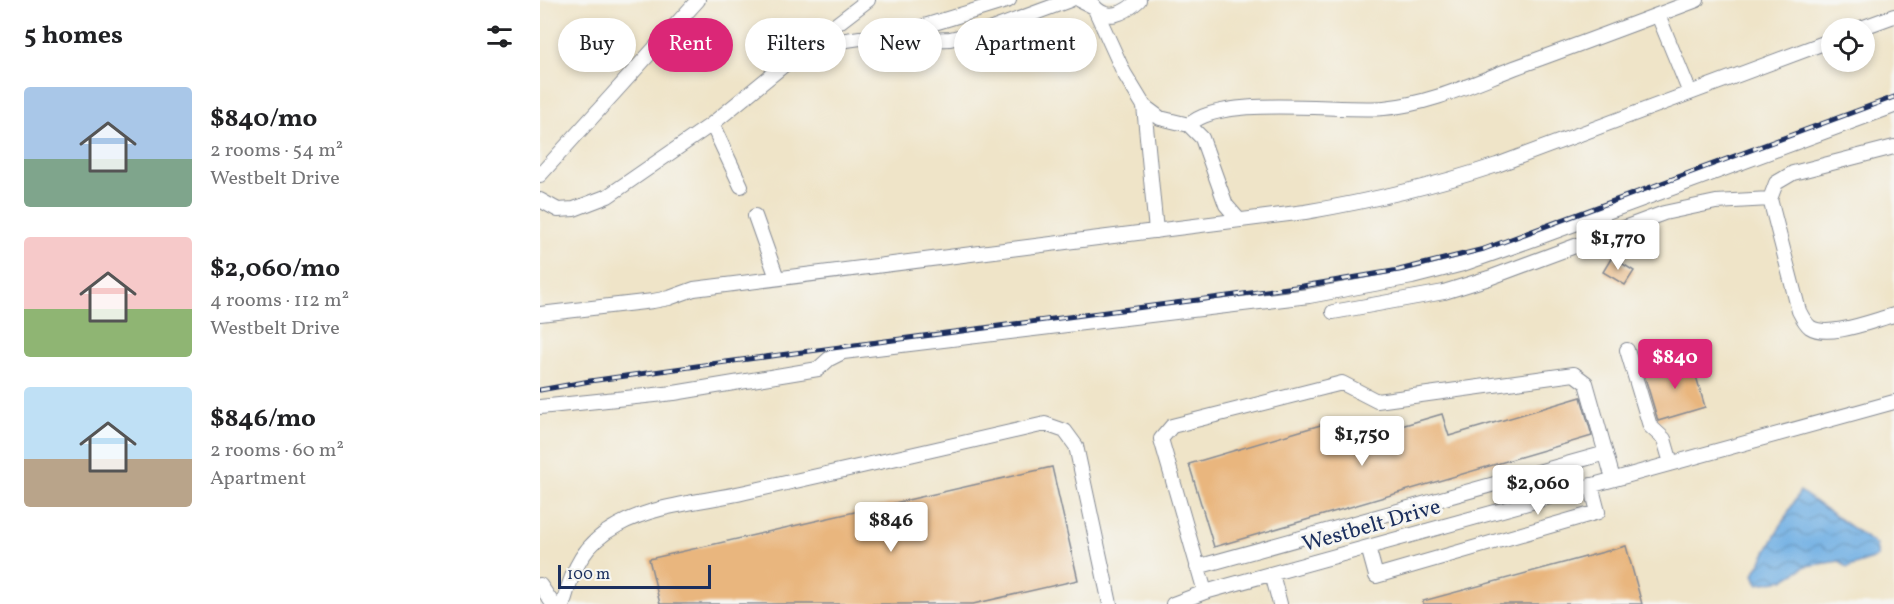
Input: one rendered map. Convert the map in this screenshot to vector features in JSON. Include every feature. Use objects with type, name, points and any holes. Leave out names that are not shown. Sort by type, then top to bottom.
[{"type":"street","points":[[540,175],[698,0]]},
{"type":"street","points":[[845,18],[868,0]]},
{"type":"street","points":[[942,20],[1009,0]]},
{"type":"street","points":[[942,39],[989,30],[1070,0]]},
{"type":"street","points":[[1080,0],[1092,3],[1104,14],[1115,15],[1127,11],[1139,0]]},
{"type":"street","points":[[1189,125],[1200,116],[1218,110],[1284,106],[1331,109],[1384,108],[1445,95],[1697,0]]},
{"type":"street","points":[[1092,3],[1125,73],[1144,106],[1160,118],[1189,125],[1202,138],[1223,198],[1239,220]]},
{"type":"street","points":[[1658,15],[1690,93]]},
{"type":"street","points":[[1875,23],[1894,16]]},
{"type":"street","points":[[540,314],[652,301],[694,289],[1363,203],[1452,180],[1821,44]]},
{"type":"street","points":[[540,200],[558,210],[574,209],[608,196],[712,124],[776,72]]},
{"type":"street","points":[[1144,106],[1156,231]]},
{"type":"street","points":[[540,407],[674,393],[818,369],[843,352],[1354,289],[1463,264],[1894,106]]},
{"type":"street","points":[[712,124],[741,186]]},
{"type":"street","points":[[1894,147],[1793,173],[1776,183],[1770,199],[1799,311],[1805,322],[1812,328],[1833,331],[1894,315]]},
{"type":"street","points":[[1333,312],[1444,292],[1664,213],[1716,202],[1770,199]]},
{"type":"street","points":[[755,216],[777,278]]},
{"type":"street","points":[[1537,238],[1544,257]]},
{"type":"street","points":[[1627,350],[1650,426],[1664,439],[1671,463]]},
{"type":"street","points":[[1205,592],[1161,440],[1172,426],[1342,383],[1377,401],[1574,374],[1586,383],[1613,479]]},
{"type":"street","name":"Westbelt Drive","points":[[1173,604],[1205,592],[1894,402]]},
{"type":"street","points":[[563,604],[570,579],[586,549],[617,525],[650,511],[742,494],[1045,424],[1065,431],[1076,446],[1110,604]]},
{"type":"street","points":[[1197,567],[1606,453]]},
{"type":"street","points":[[1368,547],[1376,576],[1599,512],[1590,485]]},
{"type":"street","points":[[1272,574],[1280,604]]},
{"type":"street","points":[[540,585],[554,604]]},
{"type":"water","points":[[1800,491],[1876,545],[1878,557],[1847,568],[1840,561],[1806,566],[1783,580],[1758,584],[1754,574]]},
{"type":"building","points":[[1612,257],[1634,271],[1625,285],[1603,272]]},
{"type":"building","points":[[1691,359],[1705,407],[1658,421],[1644,374]]},
{"type":"building","points":[[1581,397],[1592,436],[1214,547],[1189,464],[1324,424],[1330,447],[1442,414],[1449,436]]},
{"type":"building","points":[[1052,467],[1078,580],[973,604],[660,604],[649,559]]},
{"type":"building","points":[[1626,546],[1642,604],[1423,604],[1423,601]]},
{"type":"railway","points":[[540,390],[711,364],[1303,286],[1399,270],[1484,249],[1894,97]]}]
